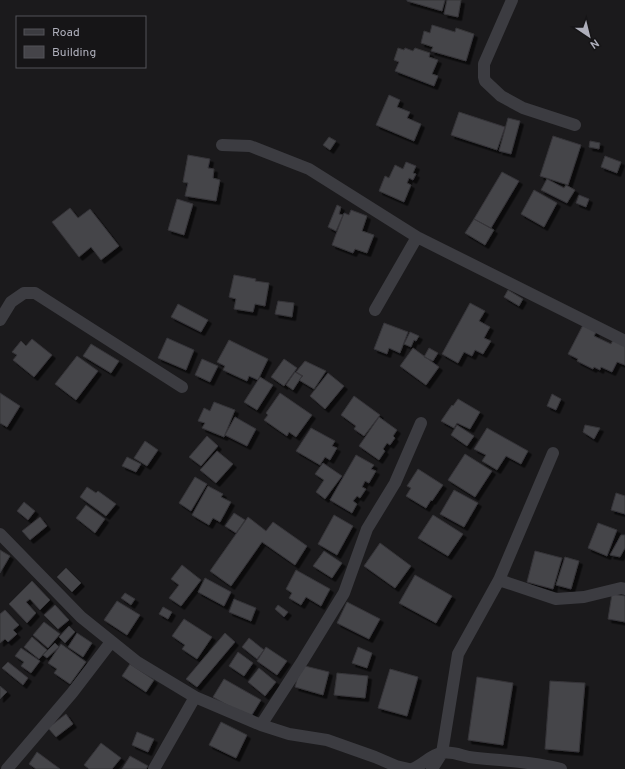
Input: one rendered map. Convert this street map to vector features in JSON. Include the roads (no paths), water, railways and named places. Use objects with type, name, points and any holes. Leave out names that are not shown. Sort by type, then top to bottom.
[{"type":"street","points":[[512,0],[484,64],[485,80],[501,96],[523,108],[575,125]]},
{"type":"street","points":[[222,145],[250,146],[309,169],[417,237],[625,341]]},
{"type":"street","points":[[375,310],[417,237]]},
{"type":"street","points":[[0,320],[11,302],[24,293],[35,293],[182,387]]},
{"type":"street","points":[[261,725],[344,593],[367,529],[395,483],[421,423]]},
{"type":"street","points":[[432,769],[442,752],[458,654],[499,580],[553,453]]},
{"type":"street","points":[[0,534],[81,617],[137,662],[195,697],[261,725],[289,734],[326,740],[396,766],[409,769]]},
{"type":"street","points":[[499,580],[556,599],[584,597],[621,588],[625,589]]},
{"type":"street","points":[[7,769],[72,693],[111,642]]},
{"type":"street","points":[[154,769],[195,697]]},
{"type":"street","points":[[412,769],[419,767],[433,756],[442,752],[450,752],[468,757],[547,765],[562,769]]}]
